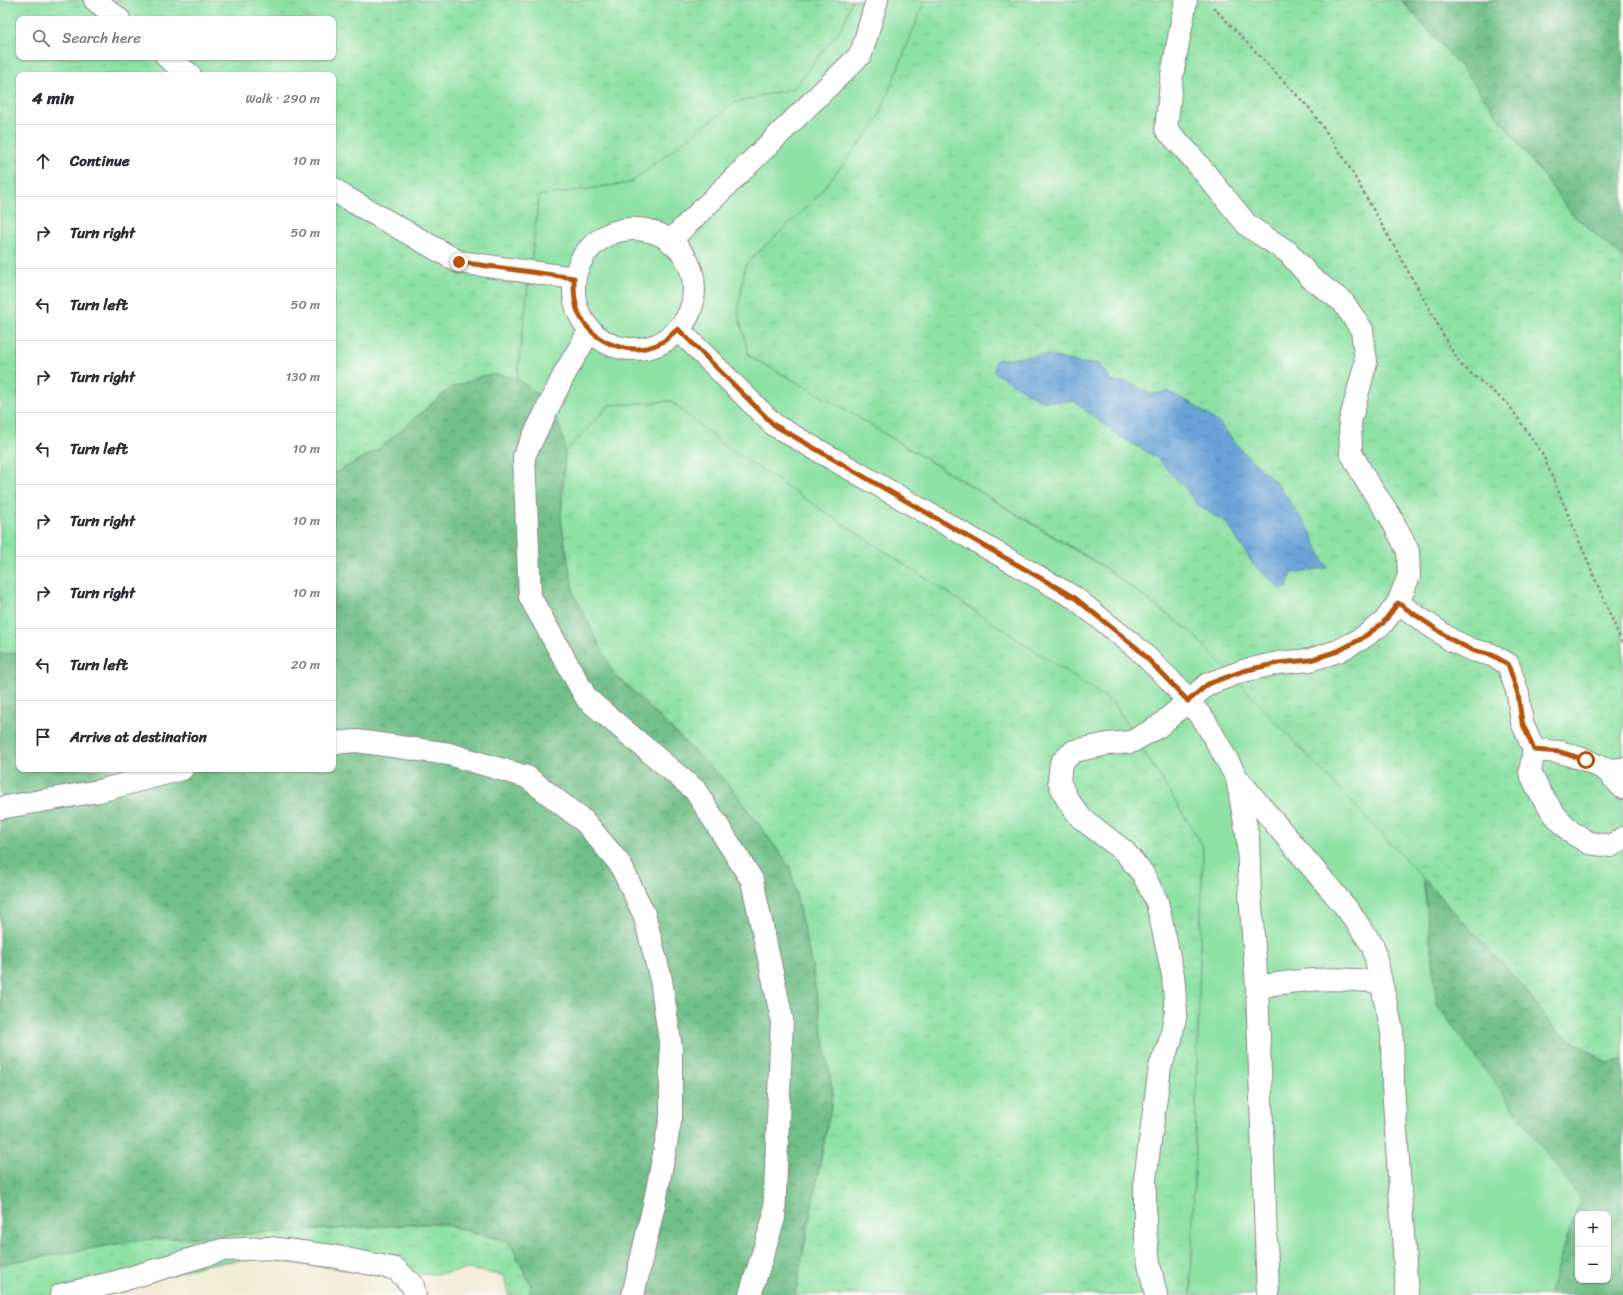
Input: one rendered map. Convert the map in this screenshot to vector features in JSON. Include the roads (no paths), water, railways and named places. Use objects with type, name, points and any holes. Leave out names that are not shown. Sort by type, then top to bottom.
[{"type":"lane","points":[[95,0],[115,16]]},
{"type":"lane","points":[[670,241],[861,54],[877,0]]},
{"type":"lane","points":[[1156,1295],[1149,1264],[1145,1228],[1145,1179],[1160,1067],[1170,1042],[1176,1012],[1173,975],[1157,902],[1143,874],[1124,851],[1081,818],[1067,800],[1059,781],[1061,763],[1074,750],[1108,744],[1131,742],[1158,727],[1208,684],[1243,671],[1278,663],[1310,660],[1338,651],[1361,639],[1383,623],[1398,603],[1409,576],[1408,552],[1390,516],[1367,482],[1351,453],[1350,422],[1366,362],[1362,330],[1343,302],[1311,278],[1288,252],[1248,226],[1192,157],[1166,129],[1172,75],[1186,0]]},
{"type":"lane","points":[[171,60],[186,72]]},
{"type":"lane","points":[[336,190],[343,196],[459,262],[574,278]]},
{"type":"lane","points":[[632,229],[652,232],[670,241],[684,256],[692,273],[694,293],[689,312],[678,329],[663,341],[644,348],[624,348],[605,342],[590,330],[579,315],[577,309],[574,297],[574,278],[582,259],[594,243],[612,233],[632,229]]},
{"type":"lane","points":[[678,329],[774,425],[1075,598],[1138,649],[1205,721],[1237,778],[1348,910],[1373,946],[1392,1031],[1393,1085],[1407,1295]]},
{"type":"lane","points":[[590,330],[565,373],[524,456],[530,597],[587,699],[695,790],[752,880],[782,1019],[774,1218],[750,1295]]},
{"type":"lane","points":[[1398,603],[1452,640],[1472,650],[1492,655],[1508,664],[1518,694],[1522,722],[1534,750],[1530,772],[1540,793],[1555,815],[1571,832],[1589,843],[1611,846],[1623,838]]},
{"type":"lane","points":[[336,744],[357,742],[450,754],[527,777],[585,822],[620,864],[644,914],[661,980],[671,1048],[671,1117],[656,1196],[633,1295]]},
{"type":"lane","points":[[1534,750],[1560,752],[1614,770],[1623,788]]},
{"type":"lane","points":[[0,808],[99,792],[171,772]]},
{"type":"lane","points":[[1237,778],[1248,839],[1250,893],[1257,987],[1268,1295]]},
{"type":"lane","points":[[1257,987],[1296,980],[1336,979],[1380,982]]},
{"type":"lane","points":[[61,1295],[116,1282],[222,1250],[270,1248],[332,1256],[396,1269],[413,1286],[415,1295]]},
{"type":"water","points":[[1045,355],[1081,363],[1099,364],[1112,382],[1126,382],[1151,394],[1169,392],[1191,403],[1220,424],[1242,451],[1278,485],[1310,531],[1327,568],[1291,573],[1287,588],[1281,589],[1253,564],[1227,523],[1197,505],[1187,490],[1157,458],[1115,433],[1074,401],[1041,401],[994,372],[996,360]]}]
